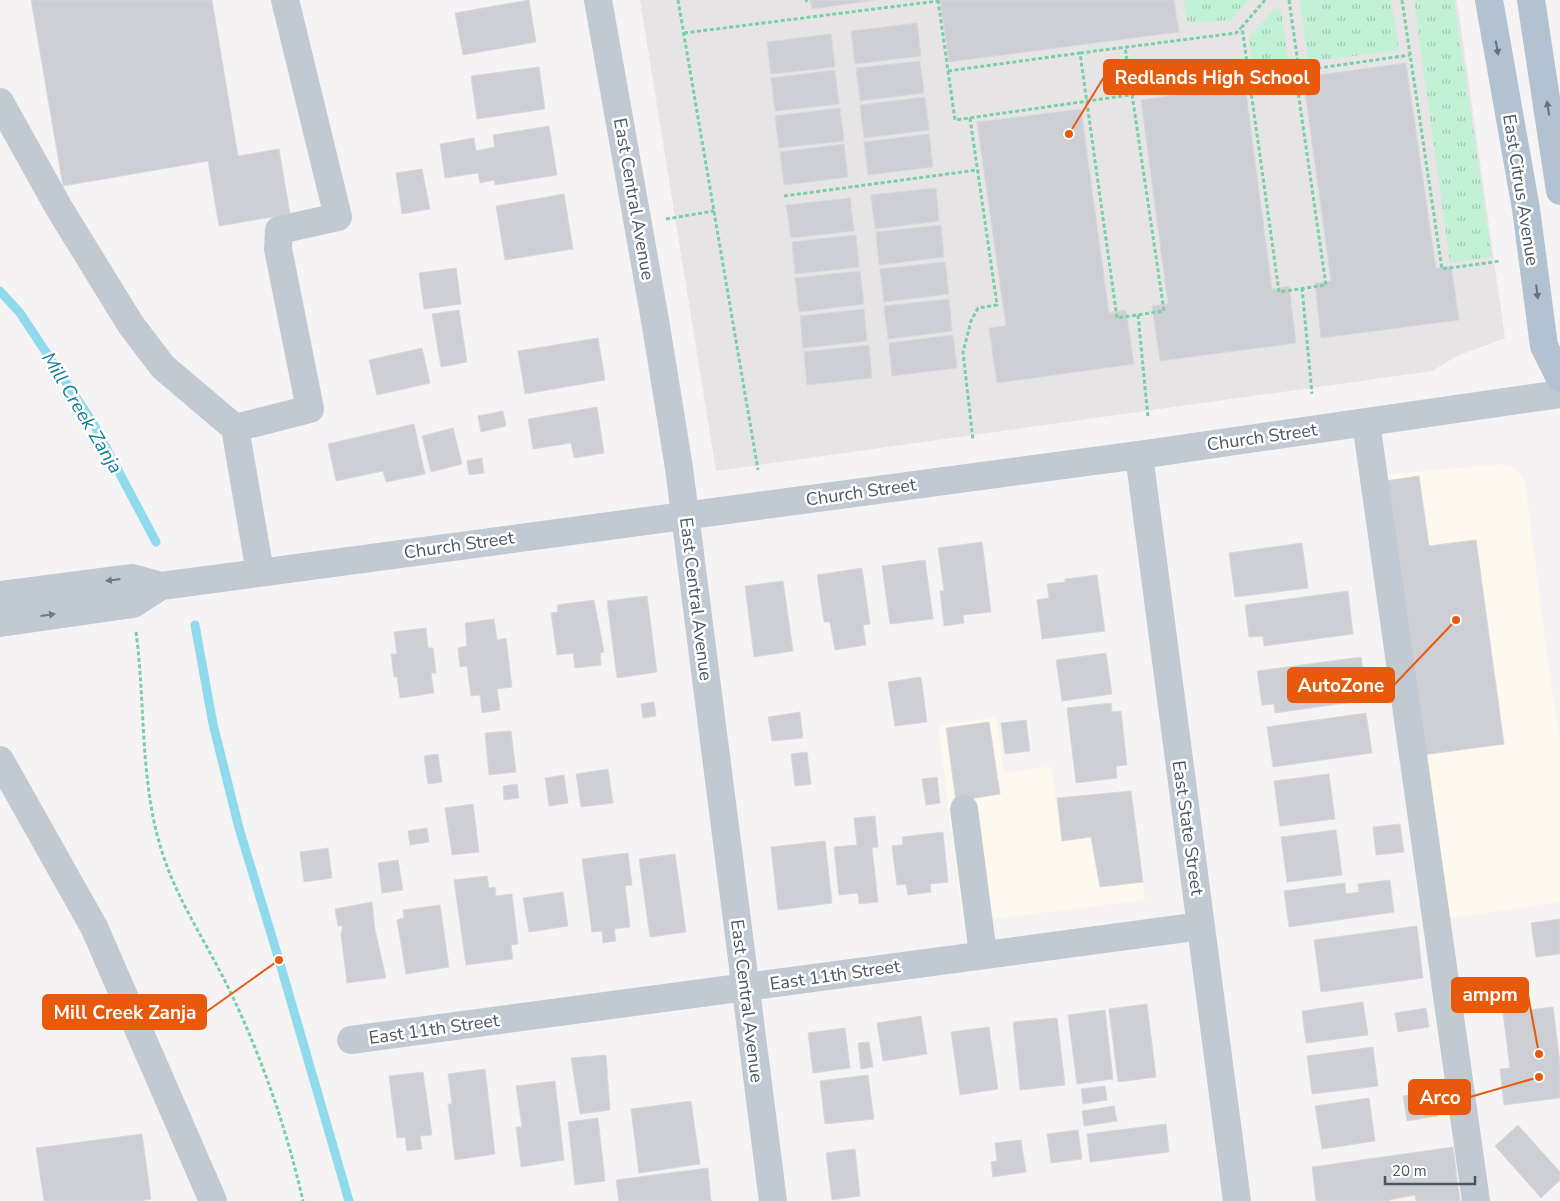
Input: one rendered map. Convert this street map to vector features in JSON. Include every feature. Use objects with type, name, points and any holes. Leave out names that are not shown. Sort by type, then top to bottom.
[{"type":"main road","name":"East Citrus Avenue","points":[[1489,0],[1526,209],[1544,346],[1560,378]]},
{"type":"main road","points":[[1531,0],[1560,191]]},
{"type":"street","points":[[235,428],[310,410],[278,249],[279,230],[338,217],[285,0]]},
{"type":"street","name":"East Central Avenue","points":[[598,0],[676,448],[773,1201]]},
{"type":"street","points":[[0,102],[59,208],[131,325],[163,367],[235,428],[260,572]]},
{"type":"street","name":"Church Street","points":[[0,595],[132,578],[161,586],[1139,455],[1560,394]]},
{"type":"street","points":[[1366,422],[1476,1201]]},
{"type":"street","name":"East State Street","points":[[1139,455],[1237,1201]]},
{"type":"street","name":"Church Street","points":[[0,623],[133,604],[161,586]]},
{"type":"street","points":[[0,760],[94,927],[213,1201]]},
{"type":"street","points":[[964,809],[983,954]]},
{"type":"street","name":"East 11th Street","points":[[351,1040],[1201,926]]},
{"type":"path","points":[[678,0],[758,470]]},
{"type":"path","points":[[948,71],[1126,46],[1236,33],[1265,0]]},
{"type":"path","points":[[1242,27],[1279,292],[1326,285],[1297,71],[1290,0]]},
{"type":"path","points":[[1402,0],[1442,269],[1501,261]]},
{"type":"path","points":[[684,33],[938,1],[955,120],[1410,55]]},
{"type":"path","points":[[1080,53],[1117,318],[1138,315],[1164,311],[1126,46]]},
{"type":"path","points":[[970,118],[997,305],[978,308],[971,321],[963,352],[973,440]]},
{"type":"path","points":[[784,196],[977,170]]},
{"type":"path","points":[[638,223],[714,211]]},
{"type":"path","points":[[1302,288],[1312,394]]},
{"type":"path","points":[[1138,315],[1148,418]]},
{"type":"path","points":[[136,629],[146,771],[151,810],[164,857],[182,902],[226,984],[252,1042],[281,1122],[294,1163],[303,1201]]},
{"type":"shaded area","points":[[640,0],[1457,0],[1505,338],[1457,356],[1432,371],[716,471]]},
{"type":"shaded area","points":[[1502,464],[1516,468],[1525,481],[1548,663],[1560,739],[1560,902],[1446,919],[1383,475]]},
{"type":"shaded area","points":[[996,717],[1004,773],[1051,766],[1056,803],[1132,793],[1145,900],[963,923],[938,726]]},
{"type":"green space","points":[[1184,0],[1249,0],[1231,20],[1192,23],[1187,21]]},
{"type":"green space","points":[[1300,0],[1391,0],[1399,50],[1308,62]]},
{"type":"green space","points":[[1414,0],[1454,0],[1492,257],[1450,263]]},
{"type":"green space","points":[[1276,7],[1281,10],[1289,65],[1254,70],[1249,42],[1250,36]]},
{"type":"building","points":[[31,0],[212,0],[238,156],[279,149],[290,214],[219,226],[208,161],[63,186]]},
{"type":"building","points":[[529,0],[536,42],[463,55],[455,13]]},
{"type":"building","points":[[810,0],[876,0],[812,9]]},
{"type":"building","points":[[940,0],[1174,0],[1179,32],[949,62]]},
{"type":"building","points":[[917,23],[921,56],[855,64],[851,31]]},
{"type":"building","points":[[831,34],[835,67],[771,74],[767,42]]},
{"type":"building","points":[[920,61],[924,93],[860,101],[856,68]]},
{"type":"building","points":[[1406,63],[1436,268],[1451,266],[1459,320],[1321,338],[1315,283],[1331,281],[1303,77]]},
{"type":"building","points":[[539,67],[545,109],[477,119],[471,76]]},
{"type":"building","points":[[835,70],[839,104],[775,111],[771,78]]},
{"type":"building","points":[[1245,85],[1272,289],[1289,286],[1296,343],[1160,361],[1152,306],[1168,304],[1141,100]]},
{"type":"building","points":[[925,97],[929,130],[864,138],[860,105]]},
{"type":"building","points":[[840,108],[844,141],[779,148],[775,116]]},
{"type":"building","points":[[1081,109],[1109,313],[1126,310],[1134,364],[997,383],[989,328],[1006,326],[977,122]]},
{"type":"building","points":[[549,126],[557,175],[495,185],[494,180],[480,183],[478,173],[445,178],[440,144],[474,138],[476,151],[495,147],[493,135]]},
{"type":"building","points":[[929,134],[933,167],[868,175],[864,142]]},
{"type":"building","points":[[844,144],[848,177],[784,185],[780,152]]},
{"type":"building","points":[[422,169],[430,209],[402,214],[396,173]]},
{"type":"building","points":[[936,188],[939,221],[875,229],[871,195]]},
{"type":"building","points":[[564,194],[573,249],[505,260],[496,206]]},
{"type":"building","points":[[850,198],[854,231],[791,238],[786,205]]},
{"type":"building","points":[[941,225],[944,257],[879,265],[876,232]]},
{"type":"building","points":[[856,235],[859,267],[795,274],[792,242]]},
{"type":"building","points":[[945,262],[949,294],[884,302],[880,269]]},
{"type":"building","points":[[456,268],[461,304],[424,309],[419,273]]},
{"type":"building","points":[[860,271],[864,304],[799,312],[795,278]]},
{"type":"building","points":[[949,299],[952,331],[888,339],[884,306]]},
{"type":"building","points":[[864,309],[867,341],[803,348],[800,316]]},
{"type":"building","points":[[459,310],[467,362],[441,367],[432,314]]},
{"type":"building","points":[[953,335],[957,368],[892,376],[889,343]]},
{"type":"building","points":[[598,338],[605,380],[525,394],[518,351]]},
{"type":"building","points":[[869,345],[872,378],[807,385],[804,352]]},
{"type":"building","points":[[422,348],[430,383],[377,395],[369,360]]},
{"type":"building","points":[[597,407],[604,453],[574,458],[571,443],[533,449],[528,419]]},
{"type":"building","points":[[503,411],[506,426],[481,432],[478,416]]},
{"type":"building","points":[[414,424],[425,474],[386,482],[383,471],[336,481],[328,444]]},
{"type":"building","points":[[453,428],[462,464],[431,472],[422,436]]},
{"type":"building","points":[[482,458],[484,473],[469,475],[467,461]]},
{"type":"building","points":[[1419,476],[1429,546],[1476,540],[1504,744],[1422,755],[1385,481]]},
{"type":"building","points":[[982,542],[991,612],[963,615],[964,623],[944,626],[940,591],[944,591],[938,548]]},
{"type":"building","points":[[1302,543],[1308,588],[1235,597],[1229,553]]},
{"type":"building","points":[[925,560],[933,619],[890,624],[882,566]]},
{"type":"building","points":[[862,568],[870,624],[863,625],[866,645],[835,650],[830,622],[824,622],[817,575]]},
{"type":"building","points":[[1097,575],[1105,631],[1042,639],[1037,600],[1049,598],[1047,584],[1065,582],[1065,579]]},
{"type":"building","points":[[783,581],[793,651],[754,657],[745,586]]},
{"type":"building","points":[[1348,591],[1353,634],[1264,646],[1263,636],[1249,637],[1245,605]]},
{"type":"building","points":[[647,596],[657,672],[617,678],[607,601]]},
{"type":"building","points":[[594,600],[604,652],[600,653],[601,665],[575,668],[573,653],[557,655],[551,613],[558,612],[557,605]]},
{"type":"building","points":[[494,619],[497,640],[506,638],[512,687],[497,689],[500,710],[482,713],[480,695],[471,696],[467,666],[460,667],[458,648],[467,646],[465,623]]},
{"type":"building","points":[[426,628],[428,648],[433,648],[436,673],[431,673],[434,693],[400,698],[397,677],[394,677],[391,654],[397,654],[394,632]]},
{"type":"building","points":[[1106,653],[1112,694],[1062,701],[1056,660]]},
{"type":"building","points":[[1361,657],[1367,700],[1275,713],[1274,704],[1262,705],[1257,671]]},
{"type":"building","points":[[921,677],[927,722],[895,726],[888,682]]},
{"type":"building","points":[[654,702],[656,716],[643,718],[641,704]]},
{"type":"building","points":[[1111,703],[1112,712],[1121,711],[1127,765],[1116,766],[1117,778],[1076,783],[1067,708]]},
{"type":"building","points":[[800,712],[803,738],[772,741],[768,717]]},
{"type":"building","points":[[1366,713],[1372,753],[1273,767],[1267,727]]},
{"type":"building","points":[[1026,720],[1030,751],[1005,754],[1001,723]]},
{"type":"building","points":[[989,722],[1000,794],[956,801],[946,728]]},
{"type":"building","points":[[511,731],[516,772],[489,775],[485,733]]},
{"type":"building","points":[[807,752],[811,784],[795,786],[791,754]]},
{"type":"building","points":[[438,754],[442,782],[428,784],[424,756]]},
{"type":"building","points":[[608,769],[613,803],[581,807],[576,774]]},
{"type":"building","points":[[1329,774],[1335,819],[1280,826],[1274,781]]},
{"type":"building","points":[[564,775],[568,803],[549,806],[545,778]]},
{"type":"building","points":[[937,777],[940,803],[926,805],[922,779]]},
{"type":"building","points":[[517,784],[519,798],[504,800],[503,786]]},
{"type":"building","points":[[1131,791],[1143,882],[1100,887],[1091,837],[1062,841],[1057,798]]},
{"type":"building","points":[[473,804],[479,852],[452,855],[445,808]]},
{"type":"building","points":[[875,816],[878,847],[872,848],[878,902],[859,904],[858,893],[839,895],[834,847],[857,845],[854,818]]},
{"type":"building","points":[[1400,824],[1404,852],[1376,855],[1373,827]]},
{"type":"building","points":[[427,828],[429,842],[410,845],[408,831]]},
{"type":"building","points":[[1336,830],[1342,875],[1287,882],[1281,837]]},
{"type":"building","points":[[943,832],[948,882],[930,884],[931,892],[908,895],[906,884],[897,885],[892,846],[903,845],[902,837]]},
{"type":"building","points":[[825,841],[832,903],[778,910],[771,847]]},
{"type":"building","points":[[328,848],[332,878],[304,882],[300,852]]},
{"type":"building","points":[[628,853],[632,885],[625,886],[630,927],[614,929],[616,941],[603,943],[602,931],[592,932],[582,859]]},
{"type":"building","points":[[675,854],[686,932],[650,937],[639,859]]},
{"type":"building","points":[[398,860],[403,890],[382,893],[378,863]]},
{"type":"building","points":[[487,876],[489,888],[495,887],[496,896],[512,894],[518,944],[511,945],[513,959],[466,965],[454,880]]},
{"type":"building","points":[[1390,880],[1394,912],[1289,927],[1284,891],[1345,883],[1346,894],[1359,892],[1358,884]]},
{"type":"building","points":[[563,892],[568,926],[529,932],[523,898]]},
{"type":"building","points":[[372,902],[375,930],[386,978],[347,983],[341,934],[343,926],[338,926],[335,909]]},
{"type":"building","points":[[440,905],[449,967],[406,974],[397,920],[404,918],[403,910]]},
{"type":"building","points":[[1560,919],[1560,954],[1536,957],[1531,923]]},
{"type":"building","points":[[1417,926],[1423,978],[1321,992],[1314,940]]},
{"type":"building","points":[[1363,1002],[1368,1035],[1306,1043],[1302,1011]]},
{"type":"building","points":[[1147,1004],[1156,1077],[1118,1082],[1109,1009]]},
{"type":"building","points":[[1553,1007],[1560,1063],[1560,1098],[1504,1105],[1500,1069],[1510,1068],[1503,1013]]},
{"type":"building","points":[[1426,1008],[1429,1027],[1398,1032],[1395,1013]]},
{"type":"building","points":[[1105,1010],[1113,1079],[1077,1084],[1068,1015]]},
{"type":"building","points":[[921,1016],[927,1054],[883,1061],[877,1023]]},
{"type":"building","points":[[1057,1018],[1065,1085],[1020,1090],[1013,1022]]},
{"type":"building","points":[[989,1027],[998,1089],[960,1095],[951,1032]]},
{"type":"building","points":[[845,1028],[850,1068],[813,1073],[808,1033]]},
{"type":"building","points":[[869,1042],[873,1067],[861,1069],[858,1043]]},
{"type":"building","points":[[1373,1047],[1378,1086],[1312,1094],[1307,1056]]},
{"type":"building","points":[[606,1055],[610,1110],[580,1114],[571,1058]]},
{"type":"building","points":[[485,1069],[495,1154],[455,1160],[448,1104],[452,1104],[448,1074]]},
{"type":"building","points":[[423,1072],[432,1135],[420,1136],[422,1149],[407,1151],[405,1137],[397,1138],[389,1076]]},
{"type":"building","points":[[868,1075],[874,1119],[825,1124],[820,1081]]},
{"type":"building","points":[[555,1081],[564,1160],[521,1167],[516,1127],[522,1127],[516,1086]]},
{"type":"building","points":[[1105,1086],[1107,1100],[1083,1104],[1081,1089]]},
{"type":"building","points":[[1434,1091],[1438,1116],[1407,1121],[1403,1096]]},
{"type":"building","points":[[1369,1098],[1375,1141],[1322,1149],[1315,1106]]},
{"type":"building","points":[[691,1101],[700,1164],[639,1173],[631,1109]]},
{"type":"building","points":[[1114,1106],[1117,1121],[1084,1126],[1082,1111]]},
{"type":"building","points":[[598,1118],[605,1181],[575,1185],[568,1122]]},
{"type":"building","points":[[1166,1124],[1169,1152],[1090,1162],[1087,1134]]},
{"type":"building","points":[[1518,1125],[1560,1172],[1560,1180],[1541,1198],[1495,1146]]},
{"type":"building","points":[[1078,1130],[1082,1159],[1051,1163],[1047,1134]]},
{"type":"building","points":[[142,1134],[151,1199],[140,1201],[44,1201],[36,1148]]},
{"type":"building","points":[[1021,1140],[1026,1172],[993,1177],[991,1162],[997,1161],[995,1143]]},
{"type":"building","points":[[1453,1147],[1460,1201],[1416,1201],[1415,1195],[1389,1201],[1316,1201],[1312,1167]]},
{"type":"building","points":[[855,1149],[860,1196],[832,1200],[826,1153]]},
{"type":"building","points":[[708,1168],[711,1201],[619,1201],[616,1180]]},
{"type":"waterway","name":"Mill Creek Zanja","points":[[0,291],[20,313],[93,423],[156,542]]},
{"type":"waterway","name":"Mill Creek Zanja","points":[[195,625],[213,724],[239,828],[349,1201]]},
{"type":"place","name":"Redlands High School","points":[[1069,134]]},
{"type":"place","name":"AutoZone","points":[[1456,620]]},
{"type":"place","name":"Mill Creek Zanja","points":[[279,960]]},
{"type":"place","name":"ampm","points":[[1539,1054]]},
{"type":"place","name":"Arco","points":[[1539,1077]]}]
